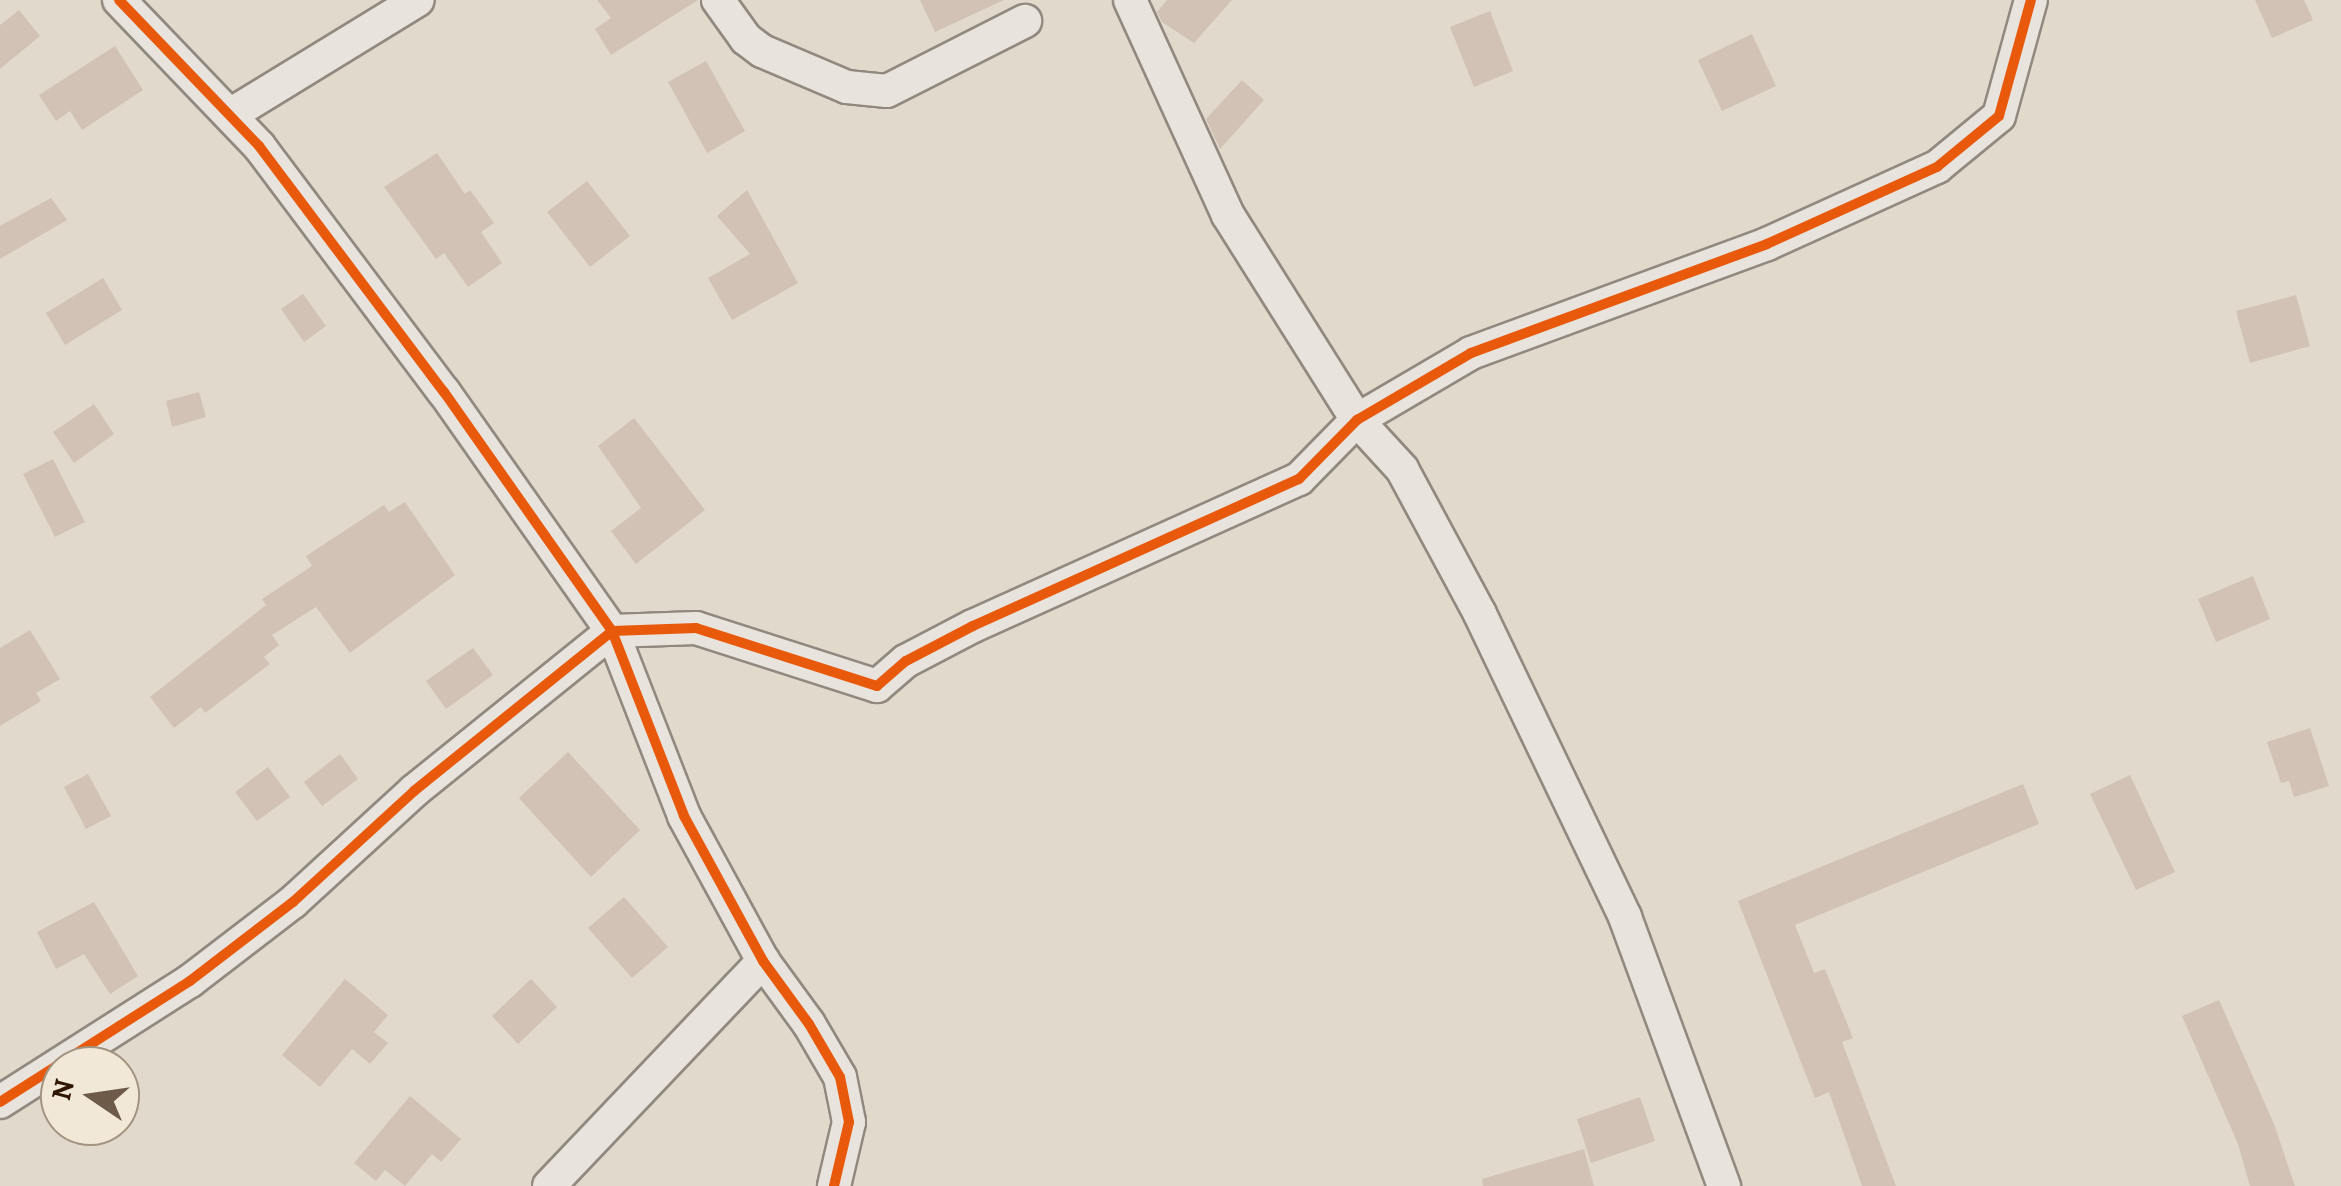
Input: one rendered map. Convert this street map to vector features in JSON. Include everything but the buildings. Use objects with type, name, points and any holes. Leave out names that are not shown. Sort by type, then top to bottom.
[{"type":"street","points":[[120,0],[260,146],[444,392],[612,632],[684,816],[763,961],[809,1024],[840,1078],[849,1122],[834,1186]]},
{"type":"street","points":[[230,115],[418,0]]},
{"type":"street","points":[[718,0],[746,39],[762,50],[847,87],[887,91],[1025,21]]},
{"type":"street","points":[[1130,0],[1228,215],[1358,420],[1411,485],[1480,614],[1625,917],[1724,1186]]},
{"type":"street","points":[[0,1102],[190,982],[293,902],[414,791],[612,632],[696,628],[877,686],[906,662],[973,626],[1300,479],[1358,420],[1471,353],[1767,244],[1938,167],[1998,116],[2031,0]]},
{"type":"street","points":[[548,1186],[763,961]]},
{"type":"cycle path","points":[[119,0],[259,146],[444,392],[612,631],[696,628],[877,686],[906,661],[973,626],[1299,479],[1357,420],[1471,353],[1767,244],[1937,167],[1999,116],[2031,0]]},
{"type":"cycle path","points":[[0,1102],[190,981],[293,902],[414,791],[612,631],[684,816],[763,961],[809,1024],[840,1077],[849,1122],[834,1186]]}]
